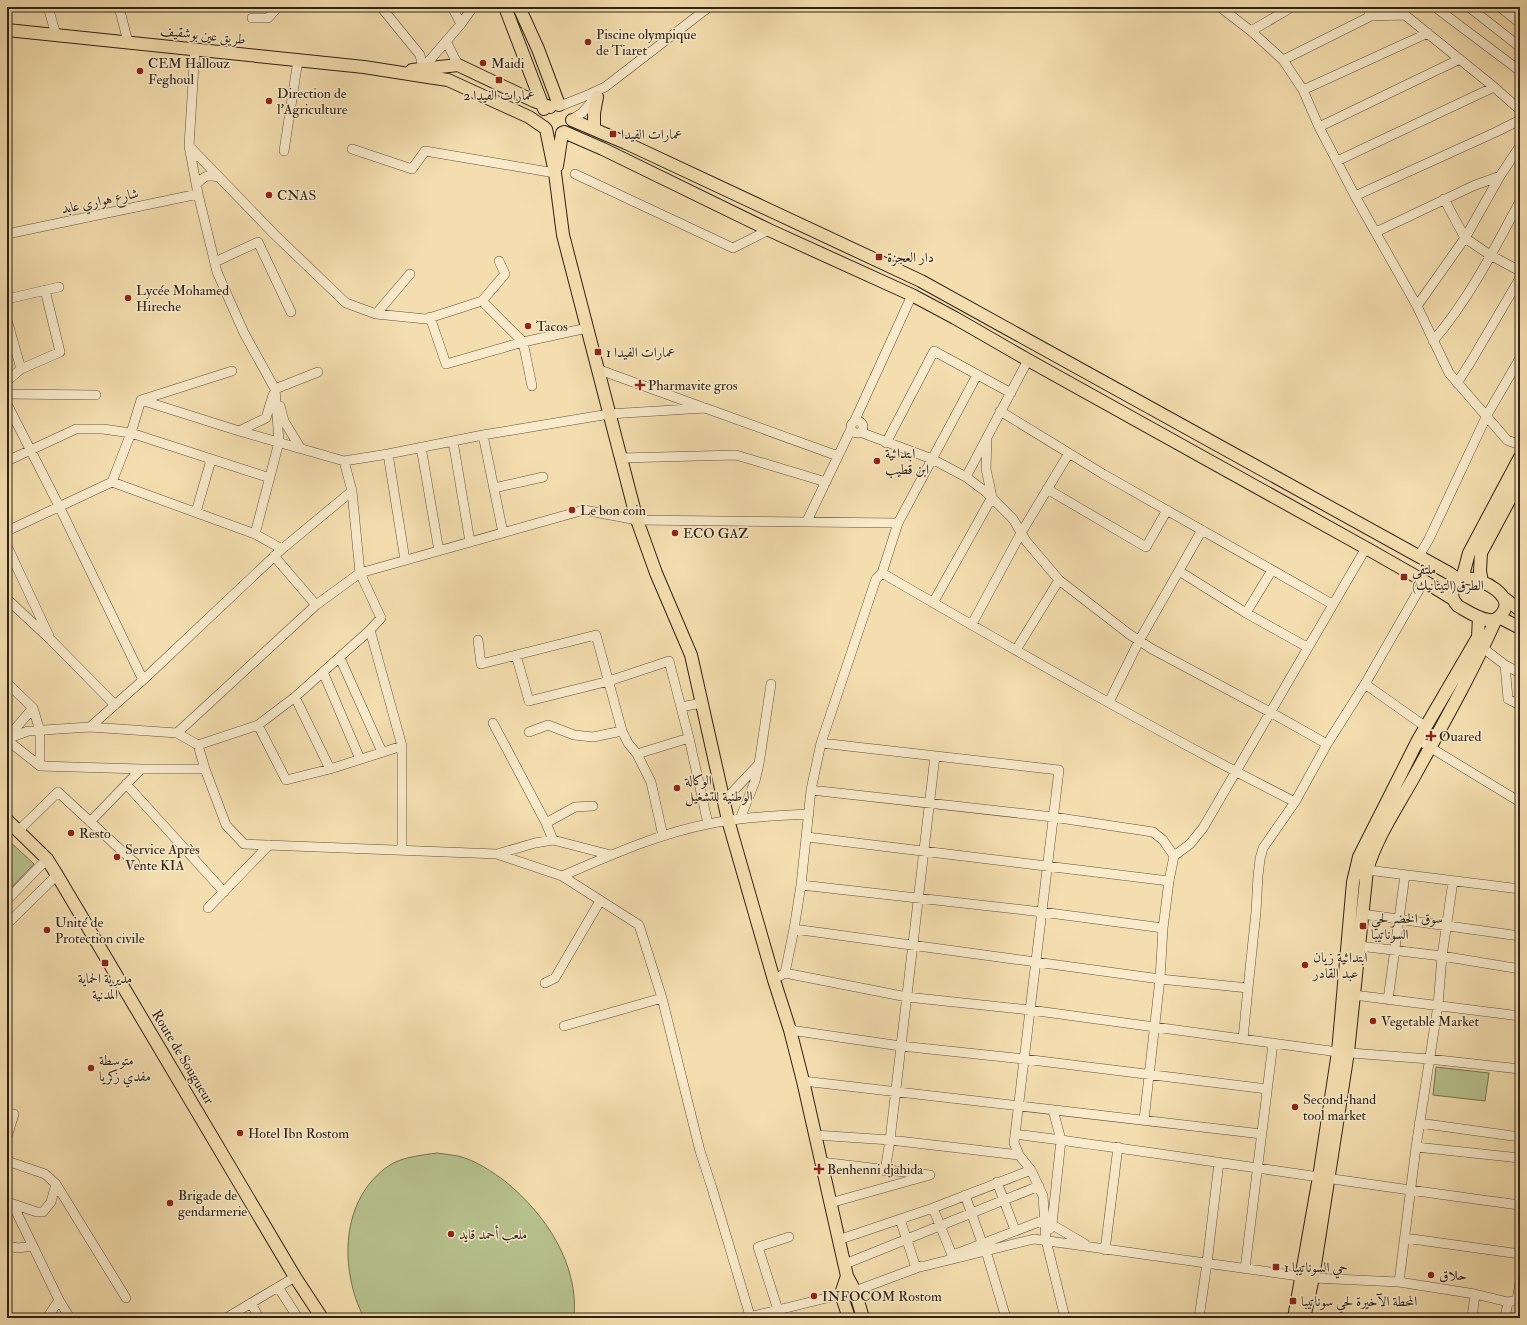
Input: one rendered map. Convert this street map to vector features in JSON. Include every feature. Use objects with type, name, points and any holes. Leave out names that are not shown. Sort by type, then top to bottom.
[{"type":"main road","points":[[505,7],[551,107]]},
{"type":"main road","points":[[519,7],[538,49],[551,107],[542,120],[556,173],[563,235],[597,369],[637,520],[656,573],[691,655],[728,820],[790,1030],[803,1081],[838,1240],[846,1270],[855,1291],[863,1318]]},
{"type":"main road","name":"طريق عين بوشقيف","points":[[7,30],[298,60],[396,72]]},
{"type":"main road","points":[[396,72],[458,65],[551,107],[569,111],[572,120],[569,127],[563,133],[556,173]]},
{"type":"main road","points":[[396,72],[448,80],[529,117],[552,133],[563,133],[603,149],[769,230],[912,295],[1424,581],[1453,599],[1458,606],[1487,620],[1497,618],[1520,628]]},
{"type":"main road","points":[[594,129],[594,113],[597,97]]},
{"type":"main road","points":[[572,120],[626,143],[921,281],[1460,579],[1472,578],[1482,582],[1498,591],[1504,598],[1520,610]]},
{"type":"main road","points":[[1453,599],[1452,589],[1460,579],[1469,553],[1519,462]]},
{"type":"main road","points":[[1482,582],[1480,571],[1482,553],[1520,480]]},
{"type":"main road","points":[[1304,1318],[1308,1277],[1323,1178],[1343,1052],[1354,995],[1367,870],[1373,851],[1483,648],[1497,618],[1505,608],[1504,598]]},
{"type":"main road","points":[[1343,1052],[1353,882],[1358,857],[1418,740],[1478,637],[1479,617]]},
{"type":"main road","name":"Route de Sougueur","points":[[7,820],[47,860],[57,874],[295,1277],[322,1318]]},
{"type":"main road","points":[[846,1270],[841,1294],[849,1318]]},
{"type":"main road","points":[[1294,1318],[1308,1277]]},
{"type":"street","points":[[48,7],[56,35]]},
{"type":"street","points":[[119,7],[128,42]]},
{"type":"street","points":[[252,18],[268,18],[278,7]]},
{"type":"street","points":[[381,7],[420,55],[423,68]]},
{"type":"street","points":[[452,7],[461,24]]},
{"type":"street","points":[[423,68],[461,24],[473,7]]},
{"type":"street","points":[[551,107],[583,97],[605,87],[709,7]]},
{"type":"street","points":[[1220,7],[1251,31],[1283,60],[1303,90],[1319,127],[1355,196],[1416,306],[1449,373],[1487,415],[1507,440],[1520,445]]},
{"type":"street","points":[[1251,31],[1292,7]]},
{"type":"street","points":[[1367,7],[1371,16]]},
{"type":"street","points":[[1283,60],[1371,16],[1396,7]]},
{"type":"street","points":[[1435,7],[1520,71]]},
{"type":"street","points":[[1469,7],[1520,47]]},
{"type":"street","points":[[1500,7],[1520,23]]},
{"type":"street","points":[[1371,16],[1405,14],[1520,110]]},
{"type":"street","points":[[1303,90],[1428,33]]},
{"type":"street","points":[[446,41],[458,65]]},
{"type":"street","points":[[195,49],[189,146],[197,190],[217,272],[244,333],[274,389],[284,421],[301,449]]},
{"type":"street","points":[[1319,127],[1460,59]]},
{"type":"street","points":[[284,151],[298,60]]},
{"type":"street","points":[[572,120],[582,113],[605,87]]},
{"type":"street","points":[[1337,161],[1494,87]]},
{"type":"street","points":[[1355,196],[1520,120]]},
{"type":"street","points":[[189,146],[280,240],[346,303],[376,314],[426,319],[482,301],[505,274],[499,261]]},
{"type":"street","points":[[1416,306],[1465,238],[1500,176],[1520,146]]},
{"type":"street","points":[[352,149],[412,169],[425,151],[556,173]]},
{"type":"street","points":[[575,174],[733,248],[769,230]]},
{"type":"street","name":"شارع هواري عابد","points":[[7,234],[197,190],[203,177],[209,176],[219,178]]},
{"type":"street","points":[[1376,232],[1444,199],[1500,176]]},
{"type":"street","points":[[1444,199],[1465,238],[1490,255],[1520,271]]},
{"type":"street","points":[[1433,341],[1450,322],[1520,201]]},
{"type":"street","points":[[215,262],[258,242],[292,312]]},
{"type":"street","points":[[376,314],[410,274]]},
{"type":"street","points":[[1457,383],[1470,364],[1520,278]]},
{"type":"street","points":[[7,299],[59,287]]},
{"type":"street","points":[[7,381],[21,369],[60,352],[45,290]]},
{"type":"street","points":[[806,521],[826,482],[912,295]]},
{"type":"street","points":[[482,301],[523,342],[532,386]]},
{"type":"street","points":[[430,317],[446,364],[523,342],[587,328]]},
{"type":"street","points":[[7,320],[21,369]]},
{"type":"street","points":[[886,443],[934,350],[1011,393]]},
{"type":"street","points":[[1419,556],[1429,539],[1487,415],[1520,358]]},
{"type":"street","points":[[966,477],[1028,360]]},
{"type":"street","points":[[597,369],[838,456]]},
{"type":"street","points":[[141,400],[232,371]]},
{"type":"street","points":[[274,389],[318,372]]},
{"type":"street","points":[[785,973],[801,885],[811,790],[821,743],[876,579],[882,573],[898,523],[977,375]]},
{"type":"street","points":[[239,431],[266,418],[274,389]]},
{"type":"street","points":[[255,534],[279,442],[274,389]]},
{"type":"street","points":[[7,394],[96,395]]},
{"type":"street","points":[[141,400],[239,431],[344,461],[421,448],[483,435],[609,414],[705,408]]},
{"type":"street","points":[[112,482],[131,433],[141,400]]},
{"type":"street","points":[[7,404],[59,506],[143,680]]},
{"type":"street","points":[[1000,411],[1069,453],[1332,604]]},
{"type":"street","points":[[852,426],[855,433],[860,432],[932,459],[966,477],[992,497],[1013,519],[1026,540],[1059,580],[1139,641],[1327,744]]},
{"type":"street","points":[[7,461],[76,429],[103,429],[131,433],[270,478]]},
{"type":"street","points":[[483,435],[503,533]]},
{"type":"street","points":[[934,603],[992,497],[986,469],[987,437]]},
{"type":"street","points":[[453,441],[470,542]]},
{"type":"street","points":[[421,448],[439,551]]},
{"type":"street","points":[[972,624],[1022,533],[1069,453]]},
{"type":"street","points":[[388,454],[405,560]]},
{"type":"street","points":[[621,458],[736,455],[826,482]]},
{"type":"street","points":[[196,512],[211,460]]},
{"type":"street","points":[[198,745],[258,726],[295,697],[340,658],[381,618],[360,573],[352,492],[344,461]]},
{"type":"street","points":[[494,488],[543,477]]},
{"type":"street","points":[[7,531],[112,482],[255,534],[282,548]]},
{"type":"street","points":[[1047,489],[1146,547],[1168,510]]},
{"type":"street","points":[[90,727],[143,680],[282,548],[352,492]]},
{"type":"street","points":[[177,733],[316,605],[360,573],[584,510],[637,520],[898,523]]},
{"type":"street","points":[[1108,702],[1139,641],[1202,530]]},
{"type":"street","points":[[7,546],[51,640]]},
{"type":"street","points":[[1144,1120],[1160,979],[1163,928],[1174,856],[1190,844],[1203,828],[1332,604],[1366,548]]},
{"type":"street","points":[[274,556],[316,605]]},
{"type":"street","points":[[1246,613],[1272,570]]},
{"type":"street","points":[[1179,571],[1246,613],[1307,647]]},
{"type":"street","points":[[882,573],[1108,702],[1236,772],[1295,802]]},
{"type":"street","points":[[1016,650],[1059,580]]},
{"type":"street","points":[[1242,1039],[1260,859],[1268,840],[1295,802],[1327,744],[1365,684],[1424,581]]},
{"type":"street","points":[[7,599],[51,640],[115,704]]},
{"type":"street","points":[[370,630],[402,746],[402,850]]},
{"type":"street","points":[[478,640],[481,664],[596,635],[622,731],[628,743],[637,754],[651,782],[663,836]]},
{"type":"street","points":[[1483,648],[1505,665],[1520,674]]},
{"type":"street","points":[[516,655],[529,701],[609,681],[669,661],[689,738],[708,824]]},
{"type":"street","points":[[340,658],[382,752]]},
{"type":"street","points":[[1505,665],[1508,699],[1520,705]]},
{"type":"street","points":[[323,672],[360,759]]},
{"type":"street","points":[[7,683],[33,708],[40,731],[40,766]]},
{"type":"street","points":[[740,818],[755,781],[759,764],[771,684]]},
{"type":"street","points":[[1365,684],[1426,727]]},
{"type":"street","points":[[295,697],[330,768]]},
{"type":"street","points":[[681,707],[702,702]]},
{"type":"street","points":[[7,739],[33,708]]},
{"type":"street","points":[[493,723],[546,823],[553,840]]},
{"type":"street","points":[[258,726],[286,780],[402,746]]},
{"type":"street","points":[[529,732],[548,726],[574,735],[593,737],[622,731]]},
{"type":"street","points":[[7,739],[28,731],[90,727],[177,733],[198,745],[205,769],[226,824],[244,844],[497,854],[562,876],[639,924],[662,998],[700,1151],[712,1188],[748,1317],[855,1291],[952,1255],[984,1247],[1034,1239],[1308,1277],[1399,1282],[1474,1294],[1508,1302],[1519,1301],[1520,1282]]},
{"type":"street","points":[[637,754],[689,738]]},
{"type":"street","points":[[7,739],[40,766],[205,769]]},
{"type":"street","points":[[1418,740],[1520,802]]},
{"type":"street","points":[[821,743],[1059,770],[1014,1143],[1019,1155],[1031,1170],[1039,1186],[1043,1196],[1048,1222]]},
{"type":"street","points":[[885,1170],[896,1091],[935,756]]},
{"type":"street","points":[[724,802],[759,764]]},
{"type":"street","points":[[90,822],[141,769]]},
{"type":"street","points":[[126,784],[224,892]]},
{"type":"street","points":[[811,790],[1053,818],[1153,832],[1163,840],[1174,856]]},
{"type":"street","points":[[18,831],[58,792],[136,863]]},
{"type":"street","points":[[546,823],[575,807],[593,806]]},
{"type":"street","points":[[562,876],[611,855],[663,836],[708,824],[740,818],[809,814]]},
{"type":"street","points":[[807,837],[1169,881]]},
{"type":"street","points":[[497,854],[535,843],[553,840],[611,855]]},
{"type":"street","points":[[208,908],[269,845]]},
{"type":"street","points":[[7,900],[47,860]]},
{"type":"street","points":[[1367,870],[1520,889]]},
{"type":"street","points":[[7,924],[57,874]]},
{"type":"street","points":[[1388,1000],[1405,874]]},
{"type":"street","points":[[1399,1282],[1419,1123],[1438,1005],[1442,956],[1452,881]]},
{"type":"street","points":[[801,885],[1042,912],[1163,928]]},
{"type":"street","points":[[545,983],[556,978],[600,901]]},
{"type":"street","points":[[1362,914],[1520,936]]},
{"type":"street","points":[[794,929],[1160,979],[1248,988]]},
{"type":"street","points":[[1359,946],[1442,956],[1520,969]]},
{"type":"street","points":[[774,980],[785,973],[907,997],[1030,1010],[1343,1052],[1430,1059],[1520,1069]]},
{"type":"street","points":[[1354,995],[1520,1016]]},
{"type":"street","points":[[564,1026],[662,998]]},
{"type":"street","points":[[790,1030],[901,1046],[1024,1059],[1267,1089]]},
{"type":"street","points":[[1245,1269],[1273,1043]]},
{"type":"street","points":[[803,1081],[1262,1134]]},
{"type":"street","points":[[1053,1110],[1060,1140],[1046,1240],[1065,1318]]},
{"type":"street","points":[[7,1137],[14,1114]]},
{"type":"street","points":[[1419,1123],[1520,1137]]},
{"type":"street","points":[[1015,1134],[1118,1147],[1411,1191],[1520,1205]]},
{"type":"street","points":[[815,1135],[890,1140],[1019,1155]]},
{"type":"street","points":[[1105,1250],[1118,1147]]},
{"type":"street","points":[[1416,1147],[1520,1158]]},
{"type":"street","points":[[7,1160],[45,1174],[56,1184],[126,1298]]},
{"type":"street","points":[[821,1162],[930,1175],[830,1203]]},
{"type":"street","points":[[1199,1318],[1219,1162]]},
{"type":"street","points":[[838,1240],[933,1208],[1031,1170]]},
{"type":"street","points":[[998,1182],[1015,1230]]},
{"type":"street","points":[[10,1203],[37,1212],[43,1212],[51,1202],[56,1184]]},
{"type":"street","points":[[846,1270],[907,1239],[1005,1201],[1039,1186]]},
{"type":"street","points":[[965,1195],[984,1247],[1006,1318]]},
{"type":"street","points":[[10,1203],[59,1300],[70,1318]]},
{"type":"street","points":[[933,1208],[952,1255]]},
{"type":"street","points":[[900,1219],[916,1268]]},
{"type":"street","points":[[916,1268],[984,1247],[1015,1230],[1048,1222],[1081,1242],[1105,1250]]},
{"type":"street","points":[[778,1310],[758,1247],[789,1237]]},
{"type":"street","points":[[1405,1238],[1520,1254]]},
{"type":"street","points":[[7,1246],[18,1248],[33,1246]]},
{"type":"street","points":[[226,1318],[295,1277]]},
{"type":"street","points":[[278,1286],[298,1318]]},
{"type":"street","points":[[1472,1318],[1474,1294]]},
{"type":"street","points":[[47,1318],[59,1300]]},
{"type":"street","points":[[1505,1318],[1508,1302]]},
{"type":"street","points":[[251,1303],[260,1318]]},
{"type":"green space","points":[[7,839],[34,864],[7,892]]},
{"type":"green space","points":[[1436,1067],[1489,1073],[1485,1101],[1433,1095]]},
{"type":"green space","name":"ملعب أحمد قايد","points":[[437,1153],[458,1156],[471,1160],[484,1167],[506,1182],[521,1195],[534,1210],[557,1242],[565,1260],[571,1279],[574,1298],[574,1318],[364,1318],[356,1299],[350,1278],[348,1257],[349,1236],[353,1215],[361,1196],[374,1179],[395,1162],[406,1158]]},
{"type":"place","name":"Piscine olympique de Tiaret","points":[[588,42]]},
{"type":"place","name":"Maidi","points":[[483,63]]},
{"type":"place","name":"CEM Hallouz Feghoul","points":[[140,71]]},
{"type":"place","name":"عمارات الفيدا 2","points":[[499,80]]},
{"type":"place","name":"Direction de l'Agriculture","points":[[269,101]]},
{"type":"place","name":"عمارات الفيدا","points":[[613,134]]},
{"type":"place","name":"CNAS","points":[[269,195]]},
{"type":"place","name":"دار العجزة","points":[[879,257]]},
{"type":"place","name":"Lycée Mohamed Hireche","points":[[128,298]]},
{"type":"place","name":"Tacos","points":[[528,326]]},
{"type":"place","name":"عمارات الفيدا 1","points":[[598,352]]},
{"type":"place","name":"Pharmavite gros","points":[[640,385]]},
{"type":"place","name":"ابتدائية ابن قطيب","points":[[877,461]]},
{"type":"place","name":"Le bon coin","points":[[572,510]]},
{"type":"place","name":"ECO GAZ","points":[[675,533]]},
{"type":"place","name":"ملتقى الطرق(التيتانيك)","points":[[1404,577]]},
{"type":"place","name":"Ouared","points":[[1431,736]]},
{"type":"place","name":"الوكالة الوطنية للتشغيل","points":[[677,788]]},
{"type":"place","name":"Resto","points":[[71,833]]},
{"type":"place","name":"Service Après Vente KIA","points":[[117,857]]},
{"type":"place","name":"سوق الخضر لحي السوناتيبا","points":[[1363,926]]},
{"type":"place","name":"Unité de Protection civile","points":[[47,930]]},
{"type":"place","name":"مديرية الحماية المدنية","points":[[105,963]]},
{"type":"place","name":"ابتدائية زيان عبد القادر","points":[[1305,965]]},
{"type":"place","name":"Vegetable Market","points":[[1373,1021]]},
{"type":"place","name":"متوسطة مفدي زكريا","points":[[91,1068]]},
{"type":"place","name":"Second-hand tool market","points":[[1295,1107]]},
{"type":"place","name":"Hotel Ibn Rostom","points":[[240,1133]]},
{"type":"place","name":"Benhenni djahida","points":[[819,1169]]},
{"type":"place","name":"Brigade de gendarmerie","points":[[170,1203]]},
{"type":"place","name":"ملعب أحمد قايد","points":[[451,1234]]},
{"type":"place","name":"حي السوناتيبا 1","points":[[1276,1267]]},
{"type":"place","name":"حلاق","points":[[1431,1275]]},
{"type":"place","name":"INFOCOM Rostom","points":[[814,1296]]},
{"type":"place","name":"المحطة الآخيرة لحي سوناتيبا","points":[[1293,1301]]}]
